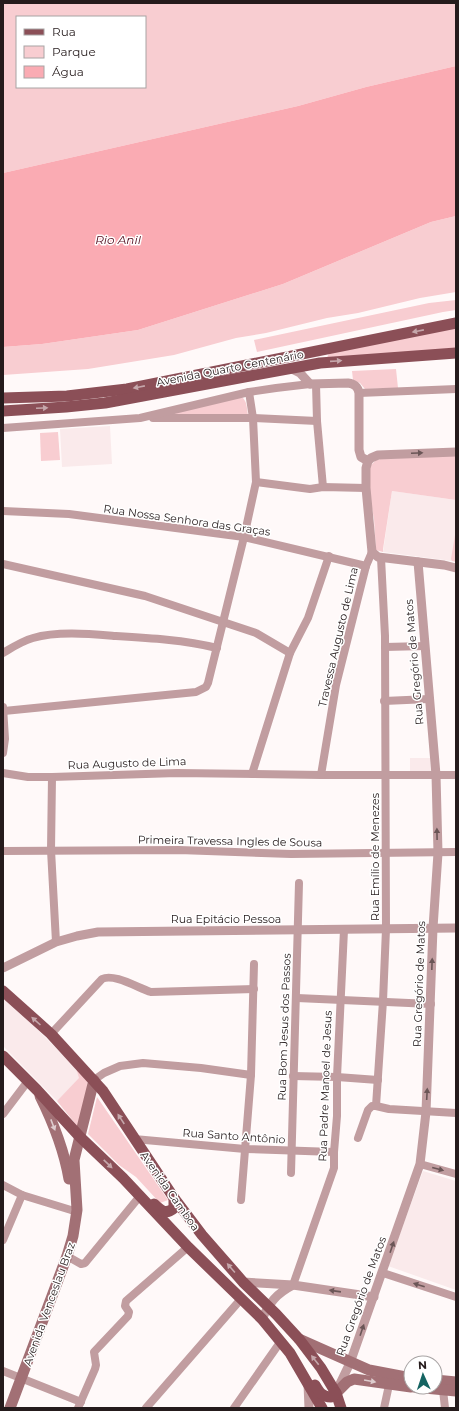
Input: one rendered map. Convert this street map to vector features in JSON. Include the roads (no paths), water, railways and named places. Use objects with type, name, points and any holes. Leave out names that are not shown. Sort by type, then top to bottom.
[{"type":"main road","name":"Avenida Quarto Centenário","points":[[3,398],[67,396],[121,390],[456,323]]},
{"type":"main road","name":"Avenida Quarto Centenário","points":[[3,411],[66,407],[110,402],[311,364],[456,353]]},
{"type":"main road","name":"Avenida Camboa","points":[[3,991],[52,1034],[104,1091],[174,1198],[202,1234],[243,1282],[299,1339],[321,1368],[336,1393],[341,1408]]},
{"type":"main road","name":"Avenida Camboa","points":[[3,1056],[37,1090],[80,1137],[123,1178],[188,1247],[262,1319],[290,1353]]},
{"type":"main road","name":"Avenida Venceslau Braz","points":[[4,1408],[19,1377],[67,1256],[73,1236],[74,1160],[94,1080]]},
{"type":"main road","name":"Avenida Venceslau Braz","points":[[10,1408],[19,1377],[62,1255],[74,1210],[67,1168],[60,1144],[49,1114],[37,1090]]},
{"type":"main road","points":[[123,1178],[137,1187],[161,1211],[166,1212],[174,1208],[174,1198]]},
{"type":"main road","points":[[299,1339],[350,1363],[379,1373],[403,1377]]},
{"type":"main road","points":[[290,1353],[305,1367],[318,1391],[322,1395],[329,1397],[333,1396],[347,1382],[354,1380],[403,1386]]},
{"type":"main road","points":[[290,1353],[322,1408]]},
{"type":"main road","points":[[443,1381],[456,1382]]},
{"type":"main road","points":[[443,1390],[456,1391]]},
{"type":"street","points":[[311,364],[308,374],[313,384],[323,487]]},
{"type":"street","points":[[290,368],[300,373],[313,384]]},
{"type":"street","points":[[140,418],[249,392],[313,384],[351,383],[357,387],[359,393],[358,450],[361,457],[368,461]]},
{"type":"street","points":[[359,393],[456,389]]},
{"type":"street","points":[[3,753],[5,738],[3,709],[196,692],[206,687],[224,623],[256,482],[253,418],[249,392]]},
{"type":"street","points":[[3,428],[105,422],[140,418],[253,418],[316,421]]},
{"type":"street","points":[[456,452],[378,455],[368,461],[366,468],[366,488],[372,552],[375,556],[381,558],[456,566]]},
{"type":"street","points":[[256,482],[310,490],[323,487],[366,488]]},
{"type":"street","name":"Rua Nossa Senhora das Graças","points":[[3,511],[69,514],[244,537],[366,566]]},
{"type":"street","name":"Travessa Augusto de Lima","points":[[321,775],[336,685],[366,566],[372,552]]},
{"type":"street","points":[[252,774],[290,653],[308,618],[329,556]]},
{"type":"street","name":"Rua Emílio de Menezes","points":[[376,1106],[386,929],[386,776],[381,558]]},
{"type":"street","name":"Rua Gregório de Matos","points":[[336,1393],[350,1363],[383,1273],[420,1164],[426,1112],[433,928],[438,853],[436,774],[418,562]]},
{"type":"street","points":[[3,564],[145,596],[212,617],[224,623],[261,635],[290,653]]},
{"type":"street","points":[[3,652],[35,637],[83,633],[170,640],[195,643],[217,648]]},
{"type":"street","points":[[384,647],[425,646]]},
{"type":"street","points":[[384,701],[429,699]]},
{"type":"street","name":"Rua Augusto de Lima","points":[[3,773],[28,777],[176,773],[386,776],[436,774],[456,775]]},
{"type":"street","points":[[52,777],[51,850],[56,942]]},
{"type":"street","name":"Primeira Travessa Ingles de Sousa","points":[[3,851],[179,850],[291,854],[456,852]]},
{"type":"street","name":"Rua Bom Jesus dos Passos","points":[[291,1173],[299,930],[299,883]]},
{"type":"street","name":"Rua Epitácio Pessoa","points":[[3,968],[56,942],[98,932],[456,928]]},
{"type":"street","name":"Rua Padre Manoel de Jesus","points":[[293,1285],[332,1177],[335,1161],[334,1152],[337,1116],[336,1077],[344,930]]},
{"type":"street","points":[[242,1200],[250,1075],[254,964]]},
{"type":"street","points":[[52,1034],[102,979],[106,977],[113,978],[151,992],[254,989]]},
{"type":"street","points":[[297,998],[431,1004]]},
{"type":"street","points":[[94,1080],[104,1073],[120,1066],[143,1063],[201,1068],[250,1075]]},
{"type":"street","points":[[293,1076],[378,1080]]},
{"type":"street","points":[[3,1114],[28,1081]]},
{"type":"street","points":[[358,1138],[368,1110],[372,1106],[426,1112],[456,1113]]},
{"type":"street","name":"Rua Santo Antônio","points":[[134,1139],[245,1149],[334,1152]]},
{"type":"street","points":[[420,1164],[456,1174]]},
{"type":"street","points":[[3,1185],[22,1195],[74,1210]]},
{"type":"street","points":[[3,1240],[22,1195]]},
{"type":"street","points":[[67,1256],[81,1264],[85,1263],[140,1196]]},
{"type":"street","points":[[3,1371],[79,1405],[95,1369],[96,1365],[94,1354],[96,1350],[128,1316],[129,1312],[125,1306],[127,1300],[188,1247]]},
{"type":"street","points":[[383,1273],[456,1297]]},
{"type":"street","points":[[243,1282],[293,1285],[374,1297]]},
{"type":"street","points":[[262,1319],[268,1306],[278,1294],[293,1285]]},
{"type":"street","points":[[149,1407],[241,1298]]},
{"type":"street","points":[[234,1408],[281,1341]]},
{"type":"street","points":[[308,1383],[309,1408]]},
{"type":"street","points":[[384,1408],[389,1385]]},
{"type":"street","points":[[443,1390],[445,1408]]},
{"type":"water","name":"Rio Anil","points":[[456,66],[456,216],[431,222],[283,284],[138,330],[42,344],[3,347],[3,173],[298,106],[366,87]]}]
